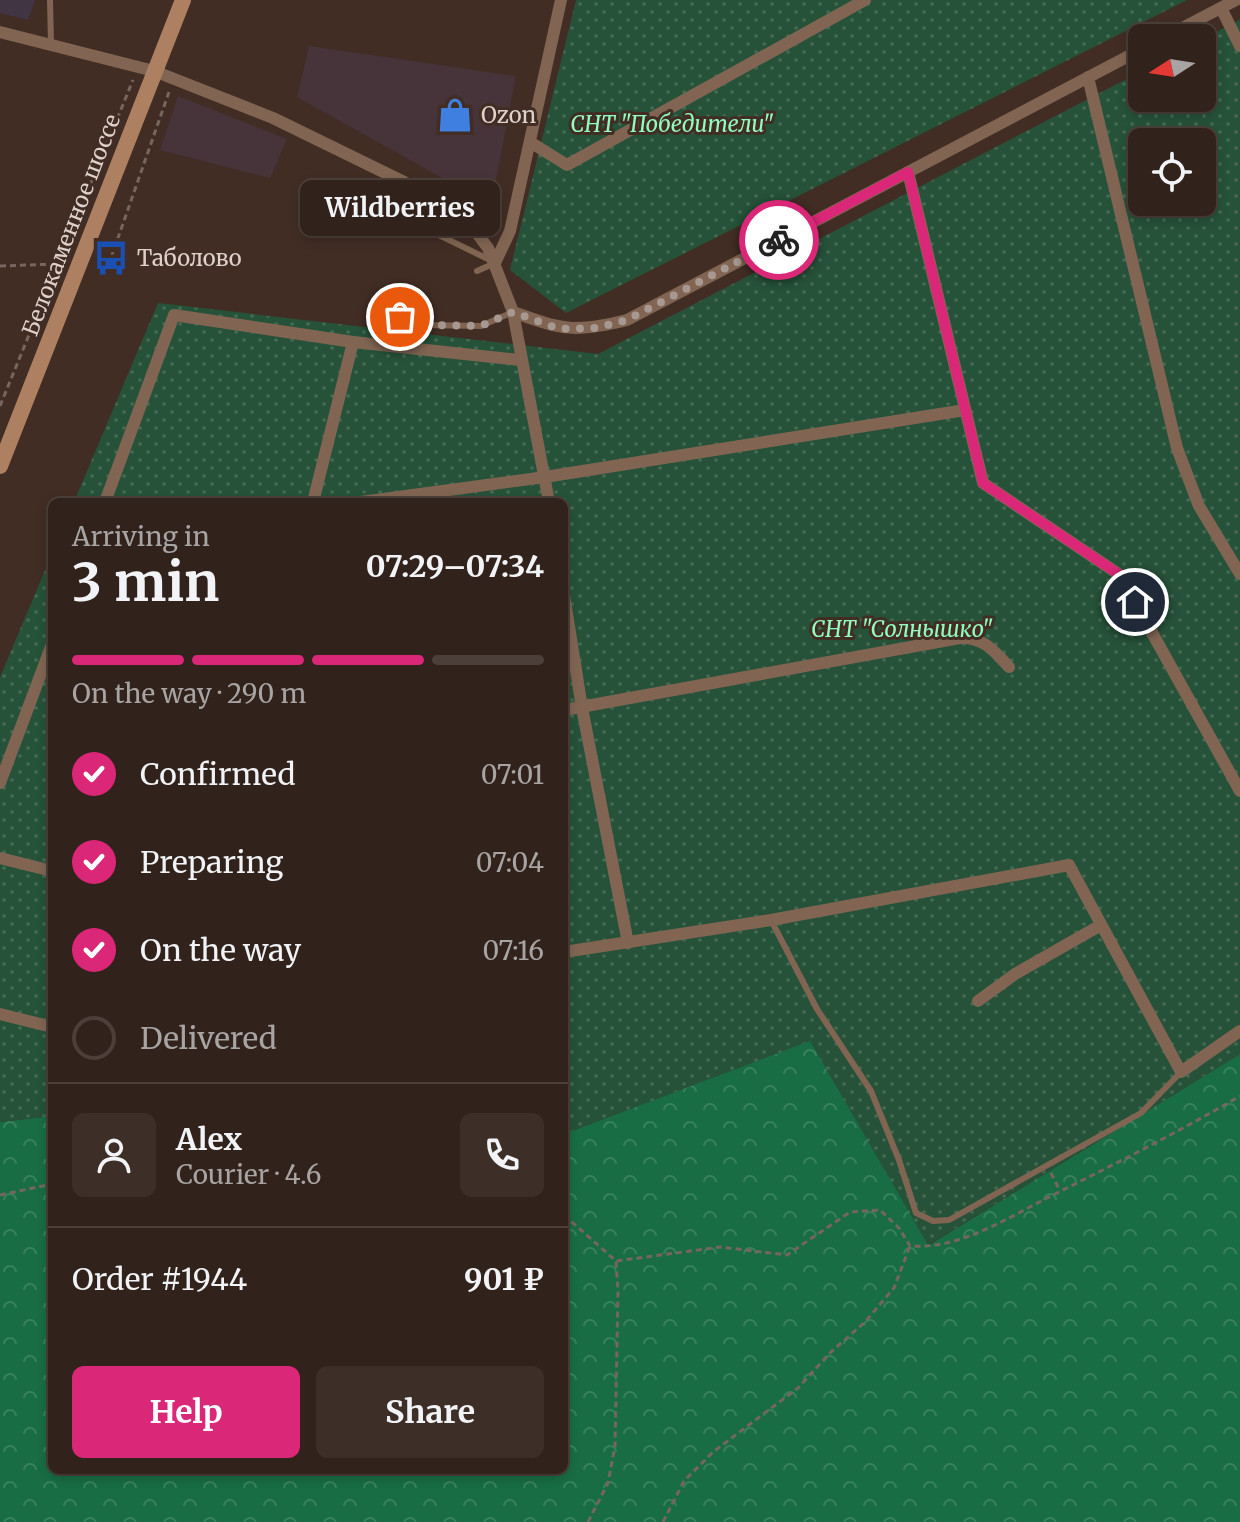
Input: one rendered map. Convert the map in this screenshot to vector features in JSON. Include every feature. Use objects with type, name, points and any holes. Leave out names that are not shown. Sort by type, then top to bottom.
[{"type":"main road","name":"Белокаменное шоссе","points":[[0,466],[147,68],[183,0]]},
{"type":"street","points":[[495,263],[510,231],[561,0]]},
{"type":"street","points":[[530,142],[567,165],[865,0]]},
{"type":"street","points":[[1190,24],[1236,0]]},
{"type":"street","points":[[1221,8],[1240,46]]},
{"type":"street","points":[[0,32],[147,68],[273,118],[404,182],[473,228],[488,248],[513,312],[548,498]]},
{"type":"street","points":[[513,312],[559,329],[595,328],[627,320],[1128,56]]},
{"type":"street","points":[[1088,77],[1177,448],[1199,506],[1240,574]]},
{"type":"street","points":[[908,172],[983,483],[1120,575],[1240,791]]},
{"type":"street","points":[[106,498],[174,315],[353,342],[520,360]]},
{"type":"street","points":[[314,498],[353,342]]},
{"type":"street","points":[[390,498],[545,477],[965,410]]},
{"type":"street","points":[[568,620],[628,943]]},
{"type":"street","points":[[568,710],[960,638],[973,637],[986,643],[1009,667]]},
{"type":"street","points":[[0,783],[48,655]]},
{"type":"street","points":[[0,858],[48,870]]},
{"type":"street","points":[[568,951],[771,920],[1069,865],[1181,1072],[1240,1031]]},
{"type":"street","points":[[978,1001],[1015,974],[1101,925]]},
{"type":"street","points":[[0,1014],[48,1026]]},
{"type":"lane","points":[[50,0],[51,45]]},
{"type":"lane","points":[[402,217],[495,263]]},
{"type":"lane","points":[[477,271],[495,263]]},
{"type":"lane","points":[[400,317],[425,325],[481,326],[513,312]]},
{"type":"lane","points":[[771,920],[817,1009],[871,1091],[916,1213],[933,1221],[949,1220],[1141,1113],[1181,1072]]},
{"type":"path","points":[[0,406],[58,264],[147,68]]},
{"type":"path","points":[[111,258],[166,100]]},
{"type":"path","points":[[0,266],[58,264]]},
{"type":"path","points":[[1047,1166],[1060,1191]]},
{"type":"path","points":[[0,1195],[48,1185]]},
{"type":"path","points":[[663,1522],[684,1481],[713,1452],[798,1388],[865,1322],[894,1288],[910,1246]]},
{"type":"path","points":[[588,1522],[608,1483],[615,1446],[616,1261]]},
{"type":"shaded area","points":[[0,0],[35,0],[28,20],[0,13]]},
{"type":"shaded area","points":[[309,46],[516,76],[491,205],[297,97]]},
{"type":"shaded area","points":[[178,96],[287,139],[270,178],[160,150]]},
{"type":"green space","name":"СНТ \"Победители\"","points":[[576,0],[1187,0],[1139,24],[1128,24],[1128,30],[566,313],[510,270]]},
{"type":"green space","name":"СНТ \"Солнышко\"","points":[[1240,20],[1240,1054],[928,1245],[810,1041],[568,1132],[568,498],[76,498],[158,303],[598,354],[1128,78],[1128,112],[1216,112],[1216,32]]},
{"type":"green space","points":[[48,563],[48,1116],[0,1122],[0,677]]},
{"type":"green space","points":[[810,1040],[929,1245],[1240,1054],[1240,1522],[0,1522],[0,1122],[48,1116],[48,1474],[568,1474],[568,1132]]},
{"type":"way so far","points":[[400,317],[425,325],[481,326],[513,312],[559,329],[595,328],[627,320],[779,240]]},
{"type":"place","name":"Ozon","points":[[455,115]]},
{"type":"place","name":"Таболово","points":[[111,258]]},
{"type":"place","name":"Wildberries","points":[[400,317]]},
{"type":"route","points":[[779,240],[908,172],[983,483],[1120,575],[1135,602]]}]
